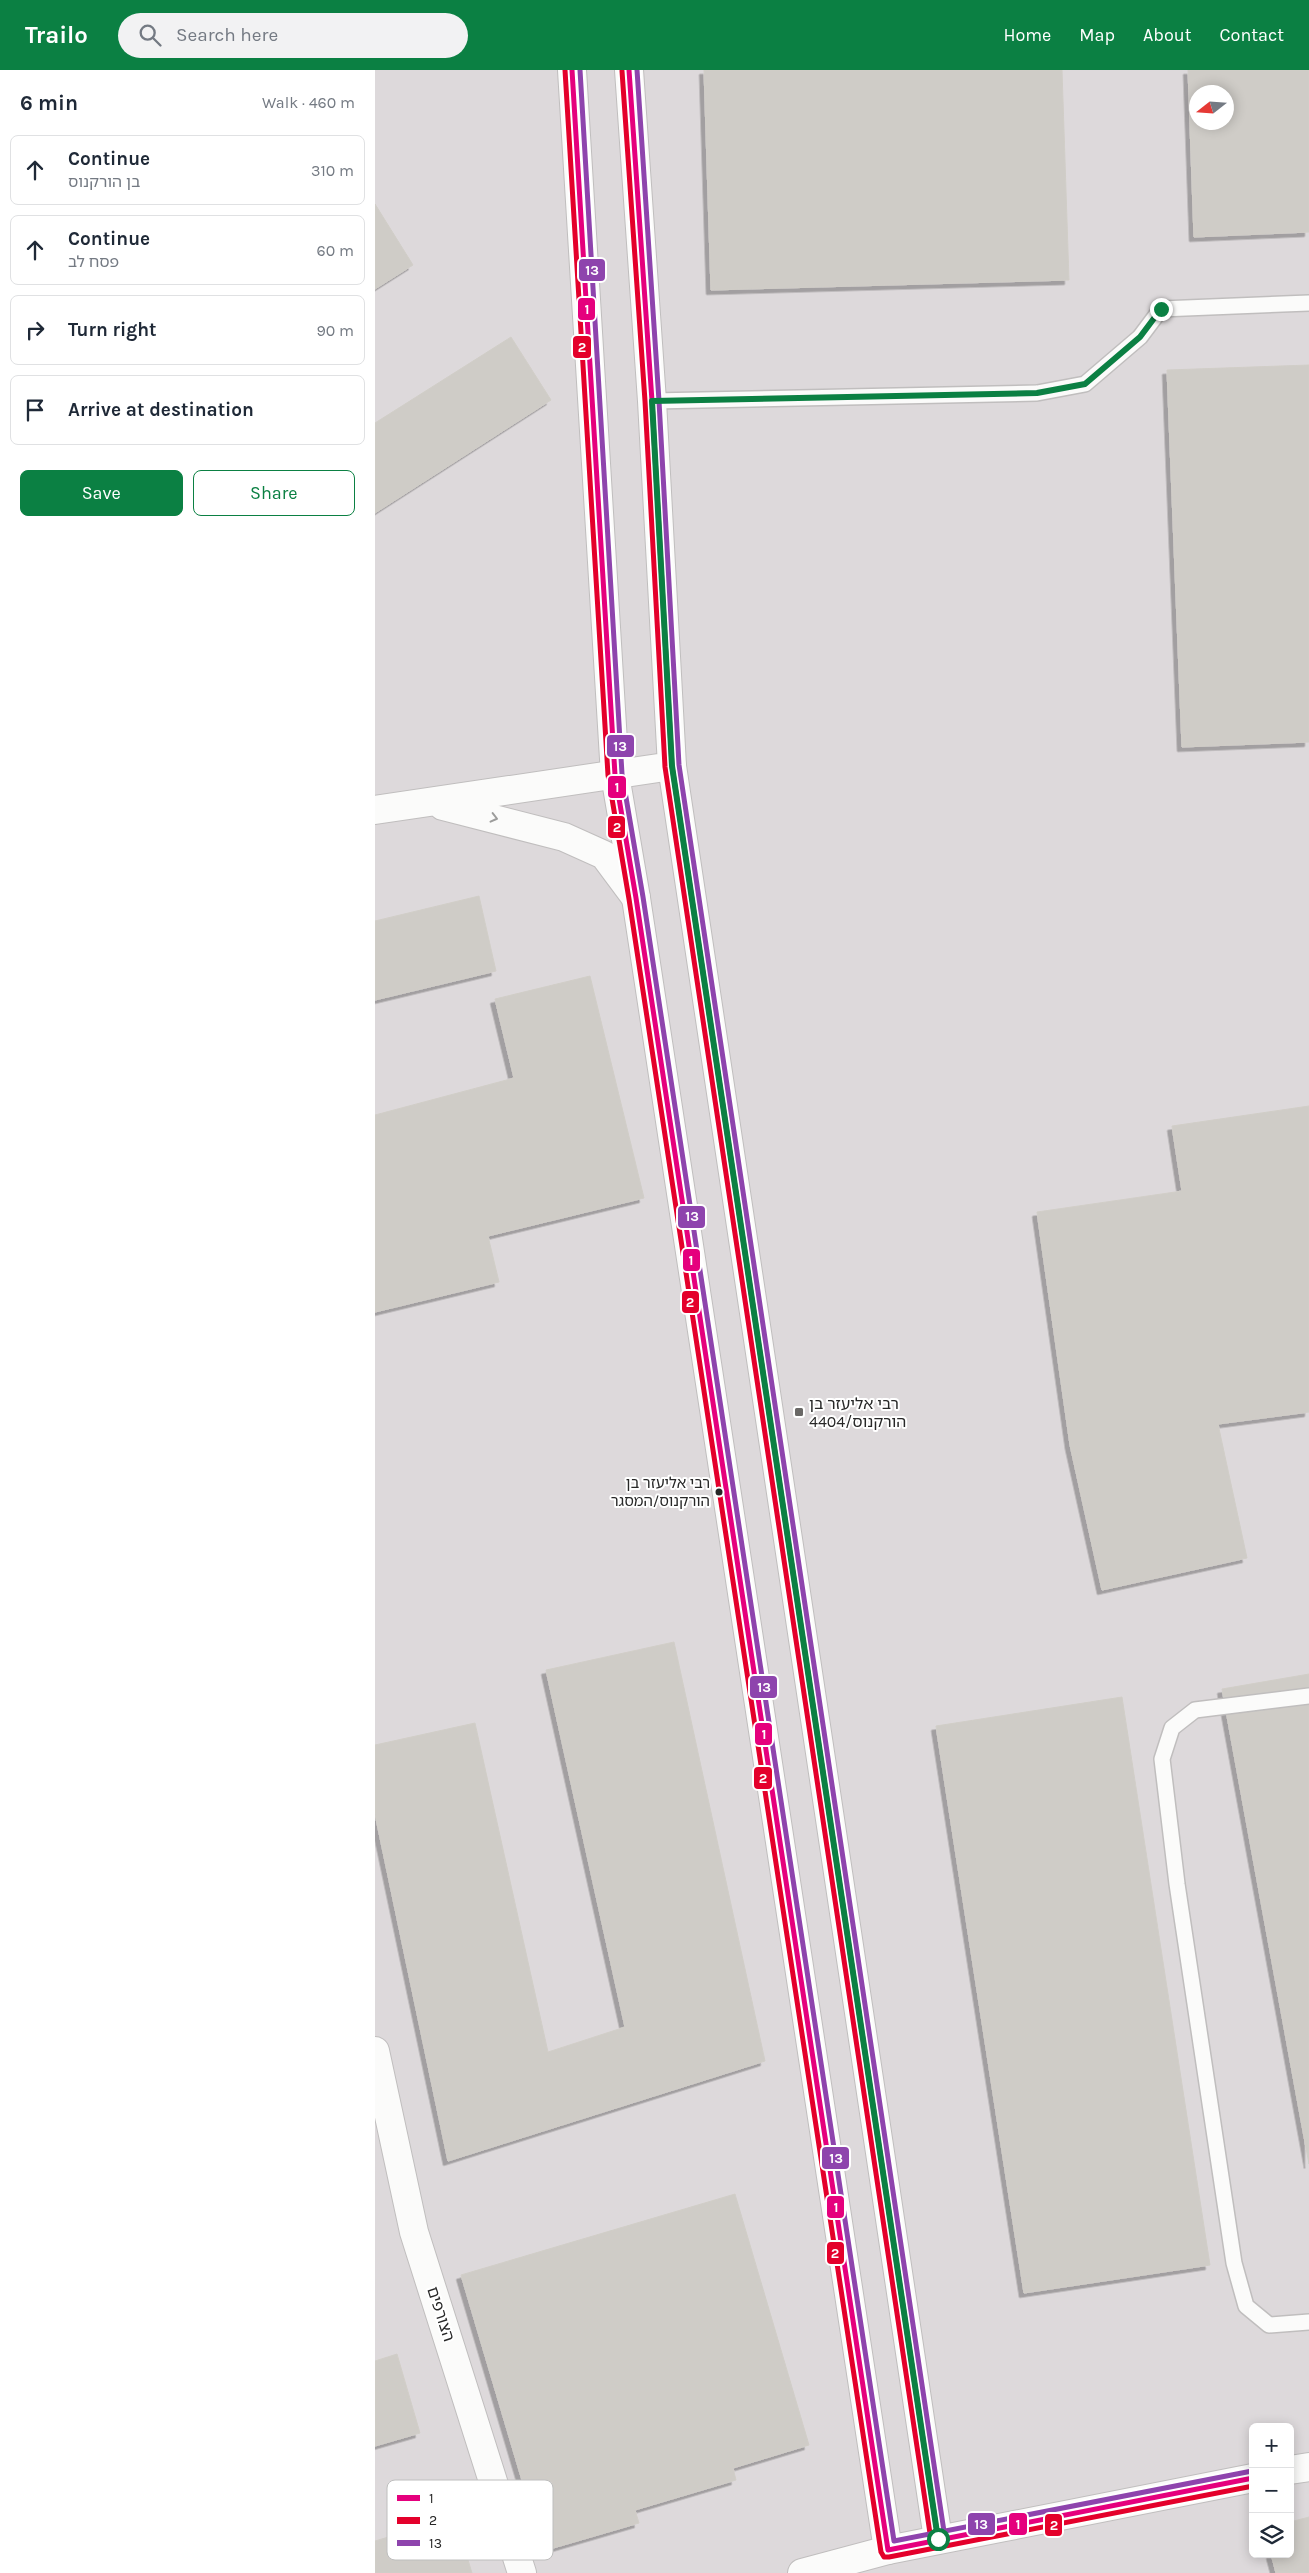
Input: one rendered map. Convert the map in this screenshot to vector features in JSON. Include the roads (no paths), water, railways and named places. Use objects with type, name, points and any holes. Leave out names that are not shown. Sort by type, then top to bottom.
[{"type":"street","points":[[572,70],[615,775],[636,898],[888,2550]]},
{"type":"street","points":[[629,70],[652,401],[672,766],[938,2539]]},
{"type":"street","points":[[375,810],[672,766]]},
{"type":"street","points":[[429,803],[564,837],[604,855],[636,898]]},
{"type":"street","name":"הצורפים","points":[[375,2052],[415,2232],[493,2480]]},
{"type":"street","points":[[1294,2469],[1309,2467]]},
{"type":"street","points":[[802,2573],[938,2539],[1249,2479]]},
{"type":"street","name":"הצורפים","points":[[518,2560],[522,2573]]},
{"type":"lane","points":[[652,401],[1037,393],[1085,384],[1140,337],[1161,309],[1309,303]]},
{"type":"lane","points":[[1309,1696],[1195,1710],[1172,1728],[1162,1759],[1178,1894],[1234,2263],[1246,2306],[1269,2325],[1309,2322]]},
{"type":"place","name":"רבי אליעזר בן הורקנוס/4404","points":[[799,1412]]},
{"type":"place","name":"רבי אליעזר בן הורקנוס/המסגר","points":[[719,1492]]}]
